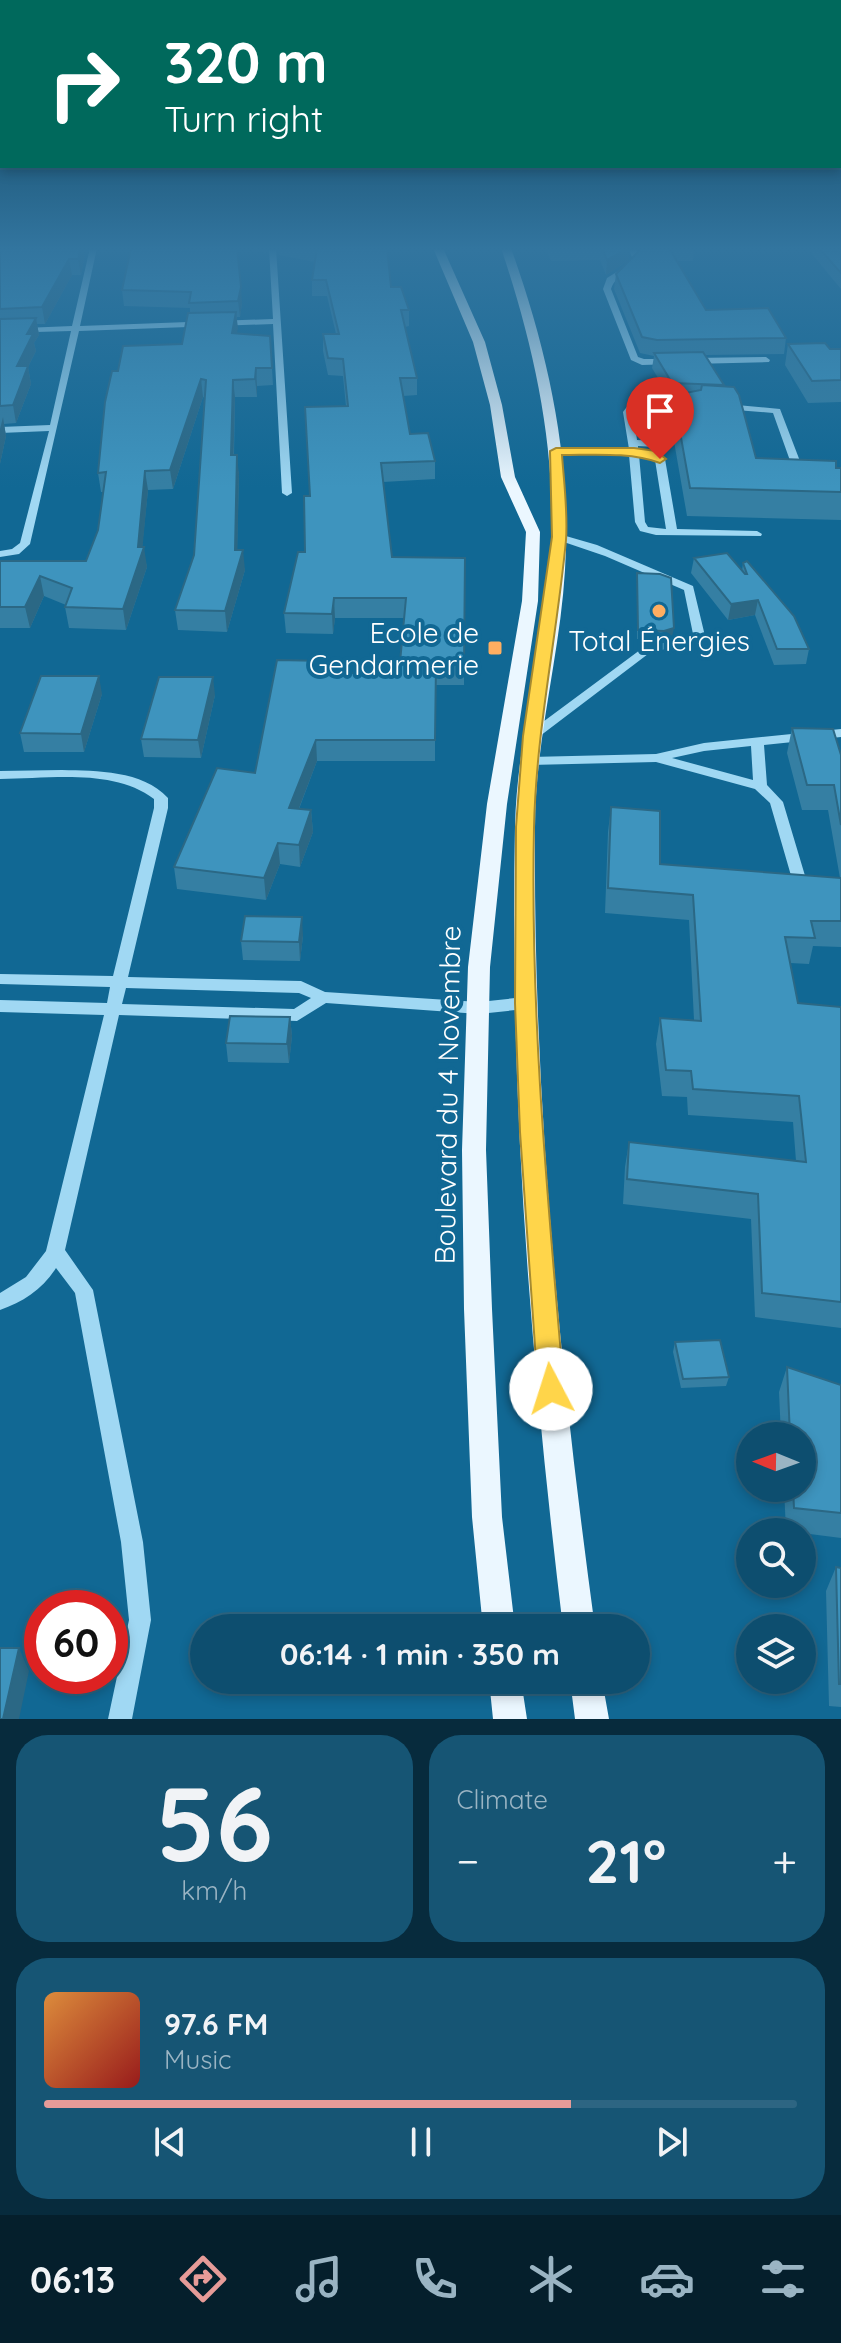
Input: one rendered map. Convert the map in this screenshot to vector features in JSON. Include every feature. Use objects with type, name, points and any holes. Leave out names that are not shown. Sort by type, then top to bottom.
[{"type":"main road","name":"Boulevard du 4 Novembre","points":[[474,328],[496,405],[508,477],[533,532],[530,601],[497,804],[479,967],[474,1150],[478,1309],[487,1517],[497,1614]]},
{"type":"main road","points":[[531,328],[543,368],[556,451],[559,537],[525,802],[525,1003],[542,1294],[557,1453],[577,1614]]},
{"type":"main road","points":[[507,1694],[510,1719]]},
{"type":"main road","points":[[588,1694],[592,1719]]},
{"type":"street","points":[[0,331],[96,328]]},
{"type":"street","points":[[277,328],[287,493]]},
{"type":"street","points":[[622,328],[634,358],[655,362],[766,360]]},
{"type":"street","points":[[0,554],[15,552],[25,544],[76,329]]},
{"type":"street","points":[[708,410],[644,403],[632,406],[628,412],[640,522],[644,529],[672,532],[757,534]]},
{"type":"street","points":[[556,451],[633,448],[660,443],[665,440],[664,417],[708,410],[771,408],[780,416],[798,469]]},
{"type":"street","points":[[0,430],[54,428]]},
{"type":"street","points":[[633,448],[660,459],[672,532]]},
{"type":"street","points":[[532,736],[645,646],[699,636],[689,588],[644,576],[597,546],[559,537]]},
{"type":"street","points":[[530,761],[656,758],[757,740],[841,733]]},
{"type":"street","points":[[757,740],[760,786]]},
{"type":"street","points":[[656,758],[760,786],[776,802],[799,879]]},
{"type":"street","points":[[0,775],[123,778],[141,782],[161,798],[55,1252],[43,1276],[22,1292],[0,1302]]},
{"type":"street","points":[[0,979],[301,987],[323,997],[479,1008],[525,1003]]},
{"type":"street","points":[[0,1006],[297,1015],[323,997]]},
{"type":"street","points":[[55,1252],[84,1290],[132,1542],[140,1620],[120,1719]]},
{"type":"building","points":[[0,328],[30,328],[27,334],[33,334],[17,366],[28,366],[13,405],[0,406]]},
{"type":"building","points":[[185,328],[233,328],[232,333],[270,336],[272,368],[256,368],[255,379],[233,380],[231,455],[237,455],[235,550],[243,550],[225,611],[175,610],[194,555],[206,380],[201,379],[170,470],[145,471],[138,547],[144,547],[123,609],[65,607],[72,588],[40,576],[25,607],[0,607],[0,561],[86,561],[98,530],[106,472],[98,473],[105,402],[112,371],[118,371],[123,346],[182,344]]},
{"type":"building","points":[[338,328],[405,328],[417,378],[400,378],[410,434],[428,433],[435,461],[381,463],[392,557],[465,558],[464,665],[436,664],[435,740],[316,740],[289,808],[311,810],[299,845],[278,843],[264,878],[174,867],[217,768],[255,773],[277,660],[327,661],[326,673],[399,673],[406,598],[334,598],[332,614],[284,613],[298,552],[305,552],[304,496],[310,496],[305,407],[348,406],[343,359],[328,358],[323,334],[339,334]]},
{"type":"building","points":[[638,328],[780,328],[786,338],[657,340],[642,337]]},
{"type":"building","points":[[825,343],[830,349],[841,349],[841,380],[812,381],[788,344]]},
{"type":"building","points":[[703,352],[724,385],[672,383],[654,353]]},
{"type":"building","points":[[702,385],[734,387],[739,395],[756,458],[836,461],[836,468],[841,468],[841,492],[690,488],[675,395],[701,390]]},
{"type":"building","points":[[727,553],[745,574],[743,563],[747,561],[794,616],[809,649],[777,649],[758,600],[731,604],[694,558]]},
{"type":"building","points":[[637,573],[671,578],[674,628],[664,631],[638,630]]},
{"type":"building","points":[[41,676],[99,676],[81,734],[20,733]]},
{"type":"building","points":[[159,677],[213,677],[198,740],[141,739]]},
{"type":"building","points":[[792,728],[833,729],[841,755],[841,825],[834,785],[807,785]]},
{"type":"building","points":[[611,807],[660,811],[660,864],[841,878],[841,921],[811,921],[815,938],[785,937],[798,1003],[841,1007],[841,1302],[762,1293],[758,1194],[627,1179],[629,1142],[806,1162],[799,1096],[693,1089],[691,1071],[666,1070],[660,1018],[701,1021],[693,895],[608,888]]},
{"type":"building","points":[[245,916],[302,917],[299,942],[241,941]]},
{"type":"building","points":[[230,1016],[290,1017],[287,1044],[226,1043]]},
{"type":"building","points":[[720,1340],[729,1377],[683,1379],[675,1342]]},
{"type":"building","points":[[787,1367],[841,1385],[841,1513],[794,1508],[794,1502],[816,1502],[816,1422],[789,1422]]},
{"type":"building","points":[[836,1567],[841,1568],[841,1684],[839,1684]]},
{"type":"building","points":[[0,1648],[19,1648],[3,1719],[0,1719]]},
{"type":"place","name":"Total Énergies","points":[[659,611]]},
{"type":"place","name":"Ecole de Gendarmerie","points":[[495,648]]},
{"type":"route","points":[[551,1389],[531,1132],[525,1003],[525,802],[559,537],[556,451],[651,453],[660,459]]}]
